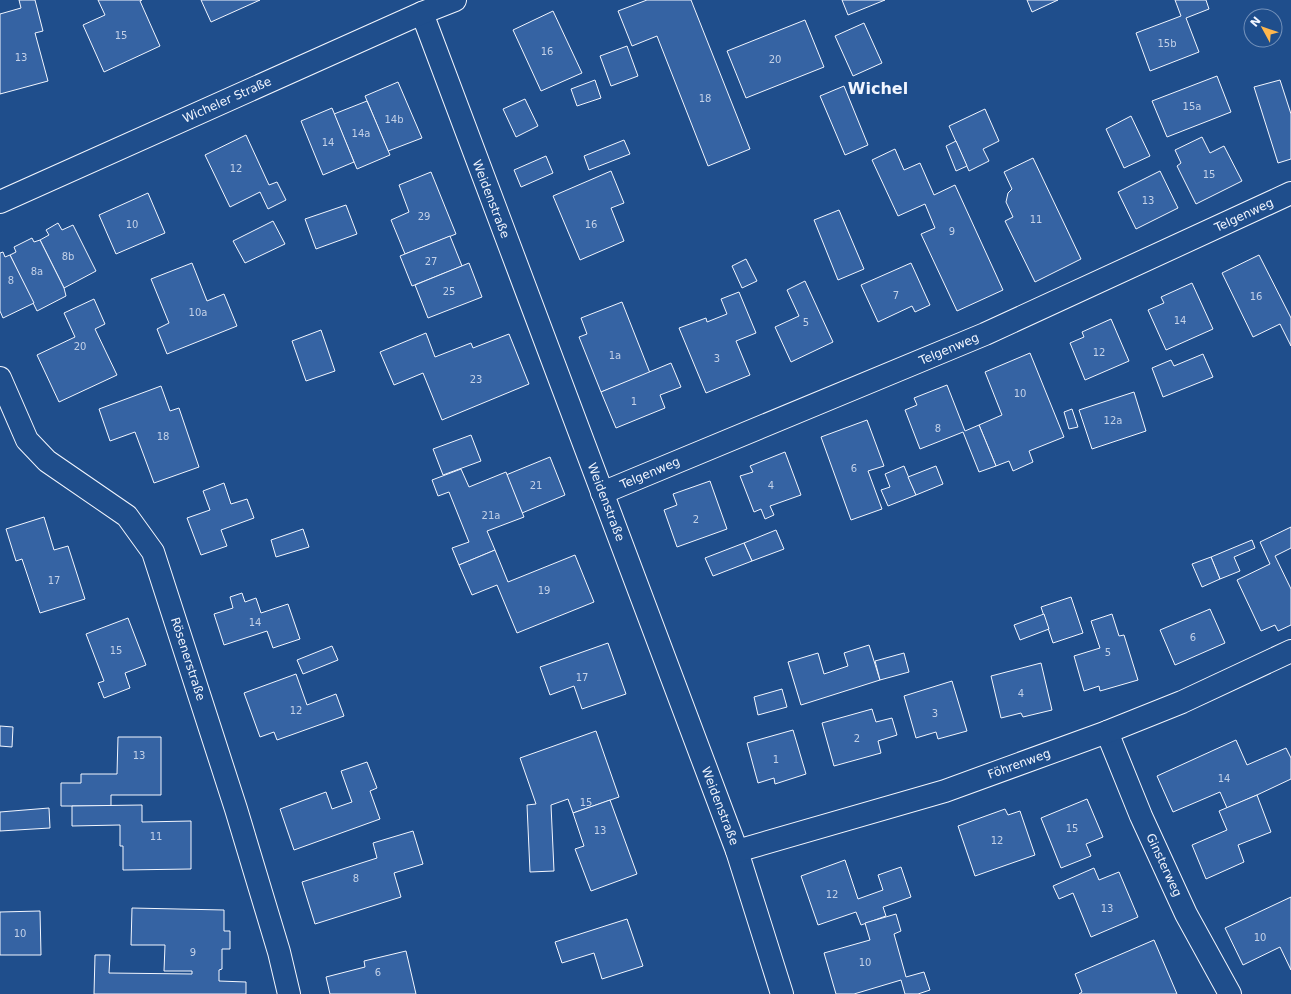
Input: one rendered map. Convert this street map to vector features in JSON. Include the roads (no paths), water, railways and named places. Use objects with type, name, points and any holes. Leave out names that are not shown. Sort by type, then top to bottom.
[{"type":"street","name":"Wicheler Straße","points":[[0,202],[455,0]]},
{"type":"street","name":"Weidenstraße","points":[[422,14],[737,851],[782,994]]},
{"type":"street","name":"Telgenweg","points":[[602,493],[985,334],[1291,193]]},
{"type":"street","name":"Rösenerstraße","points":[[0,378],[27,440],[47,461],[127,516],[153,552],[236,809],[279,952],[290,994]]},
{"type":"street","name":"Föhrenweg","points":[[737,851],[945,791],[1107,732],[1182,702],[1291,651]]},
{"type":"street","name":"Ginsterweg","points":[[1107,732],[1141,816],[1183,907],[1230,994]]},
{"type":"district","name":"Wichel","points":[[878,88]]}]
